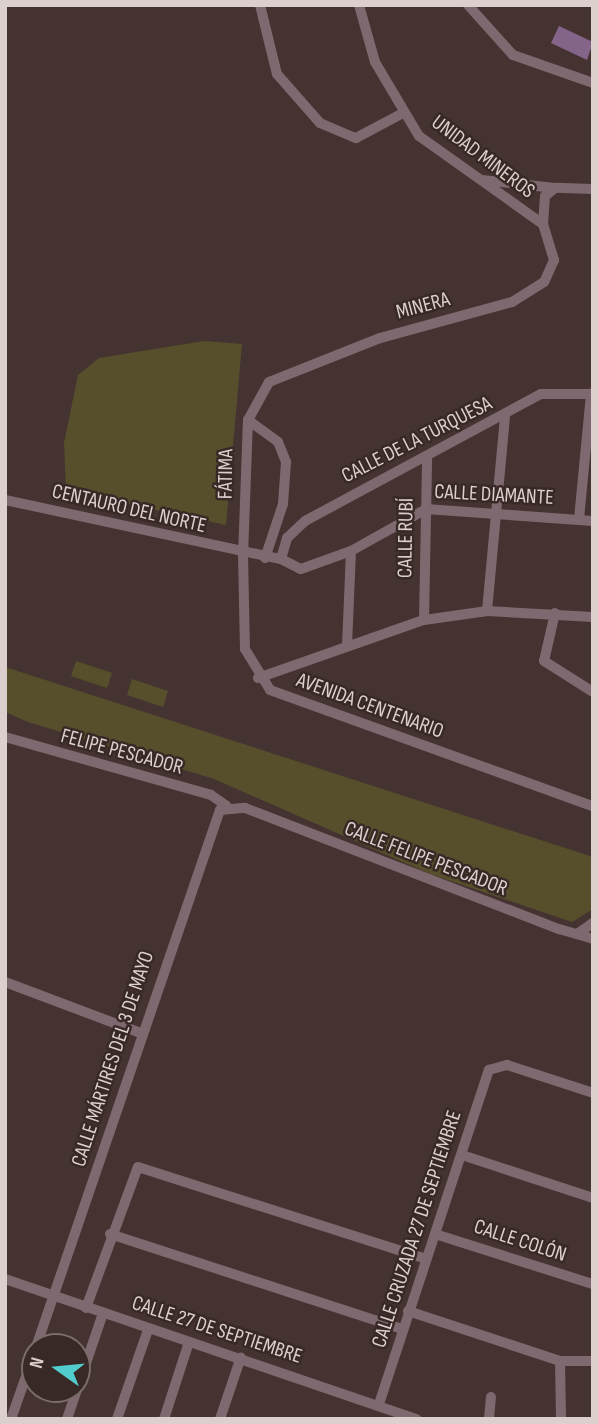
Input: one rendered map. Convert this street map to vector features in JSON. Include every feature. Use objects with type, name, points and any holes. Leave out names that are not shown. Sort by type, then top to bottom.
[{"type":"street","points":[[260,5],[277,74],[320,123],[356,138],[403,113]]},
{"type":"street","name":"UNIDAD MINEROS","points":[[359,5],[367,43],[403,113],[430,147],[543,224]]},
{"type":"street","points":[[468,5],[513,55],[593,83]]},
{"type":"street","points":[[481,180],[555,188]]},
{"type":"street","name":"UNIDAD MINEROS","points":[[543,224],[542,203],[555,188],[593,189]]},
{"type":"street","name":"MINERA","points":[[257,396],[284,372],[512,302],[544,282],[554,260],[543,224]]},
{"type":"street","name":"CALLE DE LA TURQUESA","points":[[281,559],[287,538],[305,521],[505,418],[541,394],[592,394]]},
{"type":"street","points":[[579,519],[592,394]]},
{"type":"street","name":"FÁTIMA","points":[[243,555],[248,420],[257,396]]},
{"type":"street","points":[[487,611],[505,418]]},
{"type":"street","points":[[248,420],[278,442],[286,463],[283,504],[265,558]]},
{"type":"street","name":"CALLE RUBÍ","points":[[424,620],[427,457]]},
{"type":"street","name":"CENTAURO DEL NORTE","points":[[5,500],[243,555]]},
{"type":"street","name":"CALLE DIAMANTE","points":[[243,555],[281,559],[300,569],[351,551],[426,509],[593,521]]},
{"type":"street","points":[[347,646],[351,551]]},
{"type":"street","points":[[243,555],[245,649],[258,678],[424,620],[487,611],[593,617]]},
{"type":"street","points":[[555,614],[544,661],[593,692]]},
{"type":"street","name":"AVENIDA CENTENARIO","points":[[258,678],[292,700],[593,806]]},
{"type":"street","name":"FELIPE PESCADOR","points":[[5,737],[211,795],[227,806]]},
{"type":"street","name":"CALLE FELIPE PESCADOR","points":[[227,806],[245,808],[593,939]]},
{"type":"street","name":"CALLE MÁRTIRES DEL 3 DE MAYO","points":[[41,1333],[214,818],[227,806]]},
{"type":"street","points":[[577,934],[593,923]]},
{"type":"street","points":[[5,982],[143,1034]]},
{"type":"street","name":"CALLE CRUZADA 27 DE SEPTIEMBRE","points":[[379,1404],[492,1066],[507,1065],[593,1093]]},
{"type":"street","points":[[462,1155],[593,1198]]},
{"type":"street","points":[[86,1308],[110,1234],[138,1167],[426,1259]]},
{"type":"street","points":[[110,1234],[403,1329]]},
{"type":"street","name":"CALLE COLÓN","points":[[435,1234],[593,1284]]},
{"type":"street","name":"CALLE 27 DE SEPTIEMBRE","points":[[5,1280],[148,1330],[241,1357],[416,1419]]},
{"type":"street","points":[[408,1311],[560,1361],[593,1361]]},
{"type":"street","points":[[67,1419],[103,1314]]},
{"type":"street","points":[[117,1419],[148,1330]]},
{"type":"street","points":[[164,1419],[189,1342]]},
{"type":"street","points":[[220,1419],[241,1357]]},
{"type":"street","points":[[560,1361],[561,1419]]},
{"type":"street","name":"CALLE MÁRTIRES DEL 3 DE MAYO","points":[[11,1419],[21,1391]]},
{"type":"street","points":[[489,1419],[491,1397]]},
{"type":"shaded area","points":[[559,26],[593,42],[587,60],[551,43]]},
{"type":"shaded area","points":[[204,341],[242,344],[226,525],[66,491],[64,443],[78,375],[99,358]]},
{"type":"shaded area","points":[[76,661],[112,673],[107,688],[71,676]]},
{"type":"shaded area","points":[[5,667],[593,857],[593,909],[572,922],[430,874],[214,779],[28,722],[5,712]]},
{"type":"shaded area","points":[[132,679],[168,691],[163,707],[127,695]]}]
